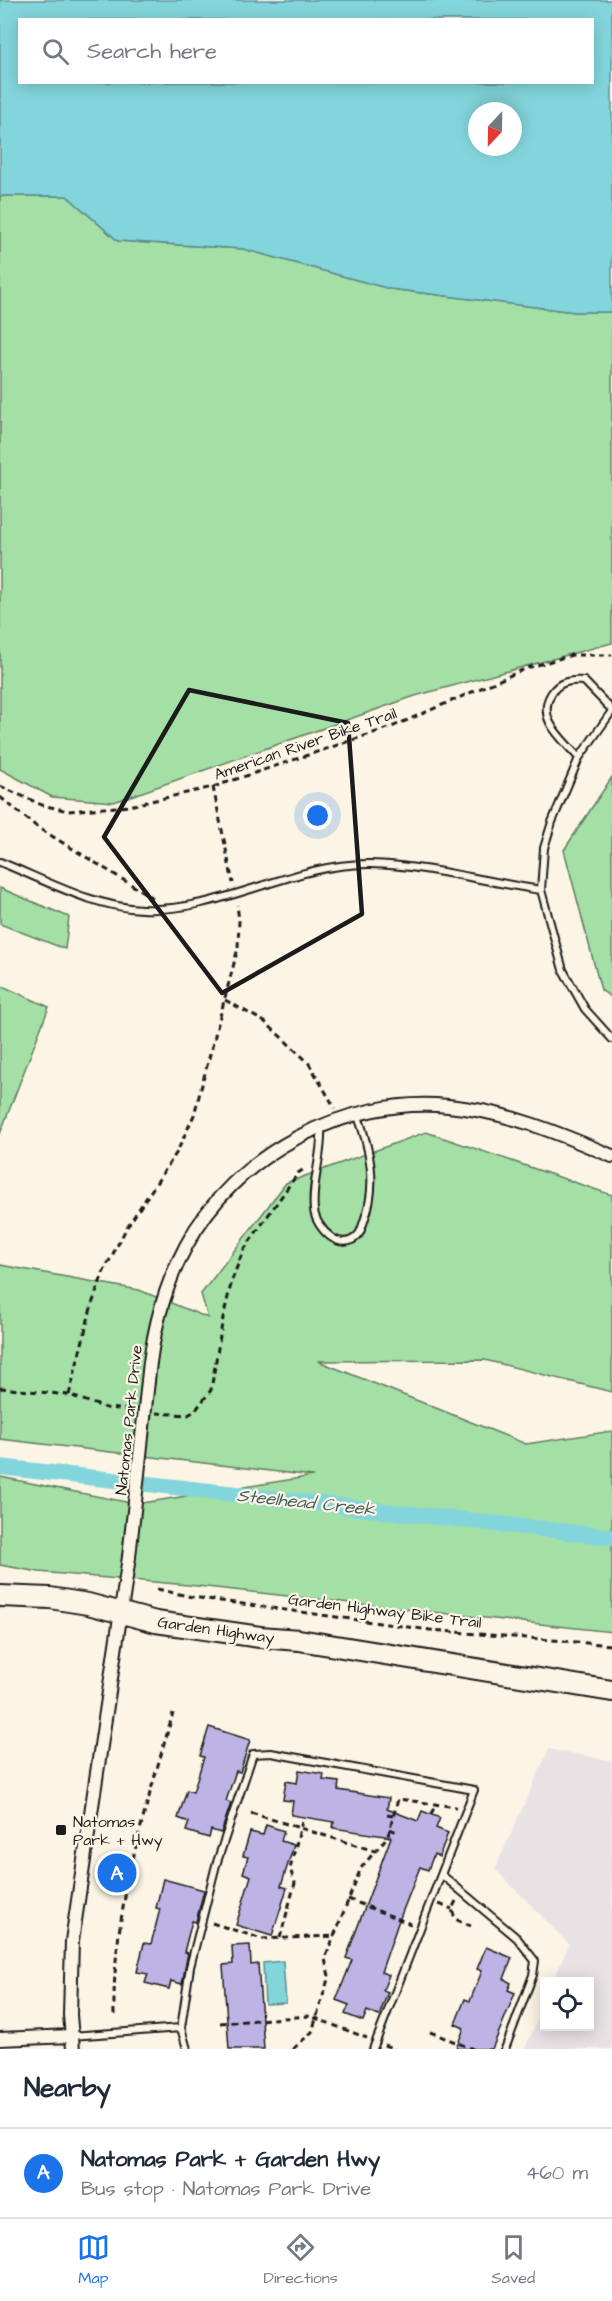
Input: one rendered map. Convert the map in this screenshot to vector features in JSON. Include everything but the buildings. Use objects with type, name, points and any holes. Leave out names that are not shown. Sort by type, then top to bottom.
[{"type":"main road","name":"Garden Highway","points":[[0,1596],[50,1598],[121,1612],[156,1622],[260,1637],[300,1640],[612,1691]]},
{"type":"main road","name":"Garden Highway","points":[[433,1662],[612,1704]]},
{"type":"street","name":"Natomas Park Drive","points":[[72,2043],[72,1941],[129,1557],[151,1350],[171,1277],[186,1244],[207,1213],[235,1182],[272,1153],[321,1127],[357,1113],[400,1106],[446,1105],[484,1110],[550,1131],[612,1156]]},
{"type":"street","points":[[0,2038],[72,2043]]},
{"type":"lane","points":[[579,758],[551,727],[546,716],[547,701],[556,686],[569,680],[584,681],[612,710],[579,758],[544,848],[541,891],[563,970],[585,1009],[612,1039]]},
{"type":"lane","points":[[0,862],[98,901],[142,909],[183,907],[328,867],[369,864],[412,868],[541,891]]},
{"type":"lane","points":[[321,1127],[314,1211],[320,1229],[334,1240],[347,1241],[359,1234],[368,1211],[372,1181],[367,1142],[357,1113]]},
{"type":"lane","points":[[186,2049],[181,2028],[190,1967],[216,1865],[253,1754],[271,1753],[474,1790],[374,2045]]},
{"type":"lane","points":[[442,1875],[517,1938],[535,1961],[533,1975],[505,2049]]},
{"type":"lane","points":[[72,2043],[181,2028]]},
{"type":"path","name":"American River Bike Trail","points":[[0,786],[42,805],[68,811],[110,809],[213,787],[394,726],[527,668],[572,655],[612,655]]},
{"type":"path","points":[[69,1395],[92,1304],[104,1271],[127,1227],[181,1143],[194,1115],[238,948],[239,920],[235,893],[213,787]]},
{"type":"path","points":[[0,796],[37,827],[106,871],[153,898],[183,907]]},
{"type":"path","points":[[225,1000],[265,1022],[308,1062],[341,1119]]},
{"type":"path","points":[[150,1412],[188,1415],[195,1411],[211,1390],[223,1318],[232,1280],[243,1251],[298,1173],[320,1158]]},
{"type":"path","points":[[0,1388],[69,1395],[106,1408],[139,1411]]},
{"type":"path","name":"Garden Highway Bike Trail","points":[[157,1589],[192,1597],[430,1630],[612,1645]]},
{"type":"path","points":[[114,2015],[116,1977],[129,1872],[173,1713]]},
{"type":"path","points":[[293,2049],[312,2032],[318,2018],[329,1976],[325,1959],[361,1868],[390,1829],[398,1799],[467,1810]]},
{"type":"path","points":[[431,1815],[436,1804]]},
{"type":"path","points":[[251,1813],[375,1851]]},
{"type":"path","points":[[387,1815],[393,1816]]},
{"type":"path","points":[[280,1938],[295,1883],[290,1869],[303,1817]]},
{"type":"path","points":[[390,1829],[399,1833]]},
{"type":"path","points":[[460,1891],[452,1909],[455,1919],[471,1926]]},
{"type":"path","points":[[348,1899],[421,1928]]},
{"type":"path","points":[[202,1920],[262,1939],[334,1936]]},
{"type":"path","points":[[220,2024],[310,2016],[374,2045]]},
{"type":"path","points":[[430,2032],[473,2049]]},
{"type":"highlighted area","points":[[189,690],[348,723],[362,914],[222,993],[104,837]]},
{"type":"shaded area","points":[[549,1749],[612,1761],[612,2049],[525,2049],[540,2013],[540,2031],[594,2031],[594,1977],[555,1977],[569,1944],[495,1869]]},
{"type":"green space","points":[[0,196],[67,196],[118,241],[243,249],[390,289],[575,312],[612,312],[612,643],[415,696],[114,802],[52,797],[0,769]]},
{"type":"green space","points":[[612,777],[612,998],[601,990],[564,850]]},
{"type":"green space","points":[[0,888],[69,917],[65,949],[0,924]]},
{"type":"green space","points":[[0,985],[49,1007],[0,1134]]},
{"type":"green space","points":[[426,1132],[612,1195],[612,1392],[485,1360],[318,1361],[526,1444],[612,1431],[612,1632],[188,1585],[39,1572],[0,1565],[0,1477],[136,1504],[313,1476],[0,1439],[0,1265],[139,1290],[208,1318],[201,1294],[286,1183]]},
{"type":"water","points":[[0,0],[612,0],[612,312],[575,312],[390,289],[243,249],[118,241],[67,196],[0,196]]},
{"type":"water","points":[[283,1961],[286,2003],[265,2004],[263,1963]]},
{"type":"waterway","name":"Steelhead Creek","points":[[0,1467],[612,1537]]},
{"type":"place","name":"Natomas Park + Hwy","points":[[61,1830]]},
{"type":"place","name":"Natomas Park + Garden Hwy","points":[[117,1873]]}]
